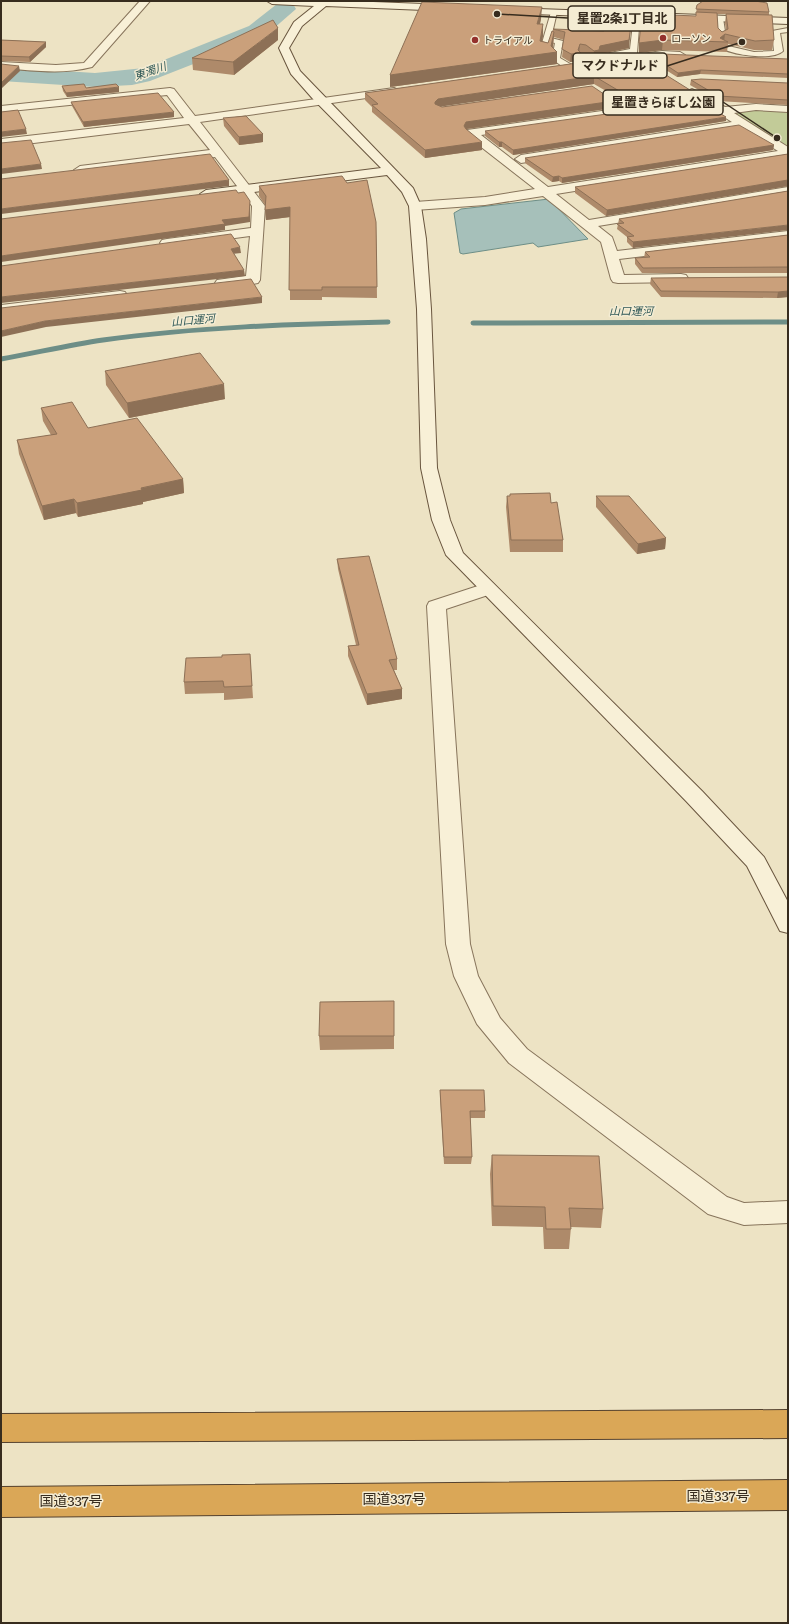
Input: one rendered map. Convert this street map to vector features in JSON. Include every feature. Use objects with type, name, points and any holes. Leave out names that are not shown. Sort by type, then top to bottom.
[{"type":"highway","points":[[1,1428],[788,1424]]},
{"type":"highway","name":"国道337号","points":[[1,1502],[788,1495]]},
{"type":"street","points":[[1,65],[63,68],[79,68],[88,65],[144,1]]},
{"type":"street","points":[[272,1],[459,8]]},
{"type":"street","points":[[324,2],[298,24],[284,48],[295,72],[321,101],[390,170],[408,191],[415,206],[419,239],[423,301],[429,468],[441,520],[455,555],[487,589],[694,796],[756,862],[788,925]]},
{"type":"street","points":[[498,10],[720,18],[786,27]]},
{"type":"street","points":[[722,52],[788,60]]},
{"type":"street","points":[[554,69],[569,67],[593,58],[635,53],[691,55]]},
{"type":"street","points":[[635,53],[649,66]]},
{"type":"street","points":[[681,86],[788,153]]},
{"type":"street","points":[[1,143],[193,120],[406,90]]},
{"type":"street","points":[[1,109],[170,91],[259,206],[253,280],[206,285]]},
{"type":"street","points":[[611,100],[628,111]]},
{"type":"street","points":[[471,133],[704,100]]},
{"type":"street","points":[[723,112],[756,107],[788,108]]},
{"type":"street","points":[[459,124],[607,240],[618,279],[695,278]]},
{"type":"street","points":[[507,161],[743,124]]},
{"type":"street","points":[[71,171],[218,153]]},
{"type":"street","points":[[415,206],[485,201],[788,153]]},
{"type":"street","points":[[190,196],[390,170]]},
{"type":"street","points":[[586,224],[788,191]]},
{"type":"street","points":[[156,245],[257,231]]},
{"type":"street","points":[[611,256],[788,235]]},
{"type":"street","points":[[1,309],[137,293]]},
{"type":"street","points":[[487,589],[436,606],[458,944],[466,976],[490,1024],[518,1056],[718,1206],[744,1214],[788,1212]]},
{"type":"lane","points":[[544,52],[554,12]]},
{"type":"lane","points":[[635,53],[637,15]]},
{"type":"lane","points":[[720,18],[722,38]]},
{"type":"lane","points":[[722,52],[772,51],[778,49],[775,32],[786,27]]},
{"type":"lane","points":[[547,40],[558,41],[556,59],[569,67]]},
{"type":"green space","points":[[788,109],[788,152],[723,111]]},
{"type":"water","points":[[549,199],[588,239],[538,247],[533,243],[463,254],[460,253],[454,213],[461,209]]},
{"type":"building","points":[[703,1],[755,1],[767,3],[769,12],[696,9],[697,5]]},
{"type":"building","points":[[422,2],[542,7],[537,24],[543,24],[540,41],[548,43],[552,31],[554,32],[551,46],[557,52],[390,75]]},
{"type":"building","points":[[696,12],[717,13],[718,28],[722,32],[728,29],[726,14],[772,15],[774,40],[755,41],[725,34],[720,38],[728,42],[663,40],[639,43],[641,24],[655,25],[671,15],[696,16]]},
{"type":"building","points":[[273,20],[278,28],[233,62],[192,58]]},
{"type":"building","points":[[605,24],[631,25],[629,40],[600,46],[599,50],[594,51],[586,45],[580,44],[578,50],[581,53],[571,54],[562,49],[565,32],[553,29],[604,31]]},
{"type":"building","points":[[1,40],[46,42],[29,57],[1,56]]},
{"type":"building","points":[[662,54],[788,59],[788,74],[701,70],[678,73],[651,55]]},
{"type":"building","points":[[634,55],[690,90],[631,98],[594,76],[438,99],[435,104],[442,107],[592,86],[614,101],[466,122],[464,126],[466,129],[482,142],[425,150],[372,105],[378,104],[365,93]]},
{"type":"building","points":[[1,64],[19,66],[1,83]]},
{"type":"building","points":[[701,79],[788,83],[788,100],[718,96],[691,80]]},
{"type":"building","points":[[84,84],[86,88],[116,84],[119,87],[66,93],[62,86]]},
{"type":"building","points":[[158,93],[174,112],[83,122],[71,102]]},
{"type":"building","points":[[700,101],[726,117],[513,150],[502,142],[499,142],[485,131]]},
{"type":"building","points":[[18,110],[26,129],[1,132],[1,112]]},
{"type":"building","points":[[246,116],[263,134],[239,137],[223,118]]},
{"type":"building","points":[[739,125],[774,145],[562,178],[559,176],[553,177],[525,158]]},
{"type":"building","points":[[31,140],[41,164],[1,169],[1,143]]},
{"type":"building","points":[[210,154],[229,180],[1,209],[1,179]]},
{"type":"building","points":[[788,154],[788,180],[607,210],[575,187]]},
{"type":"building","points":[[342,176],[347,183],[367,180],[376,222],[377,287],[322,287],[322,290],[289,290],[290,207],[265,210],[266,196],[259,186]]},
{"type":"building","points":[[236,190],[238,193],[244,192],[250,201],[249,217],[222,220],[225,224],[1,256],[1,219]]},
{"type":"building","points":[[788,191],[788,225],[633,242],[627,237],[634,236],[617,224],[624,223],[619,219]]},
{"type":"building","points":[[231,234],[240,247],[231,249],[244,270],[1,297],[1,266]]},
{"type":"building","points":[[788,235],[788,267],[643,268],[635,258],[650,257],[645,252]]},
{"type":"building","points":[[788,277],[788,291],[778,292],[661,291],[651,278]]},
{"type":"building","points":[[251,279],[262,297],[45,321],[1,331],[1,308]]},
{"type":"building","points":[[200,353],[224,384],[127,403],[105,371]]},
{"type":"building","points":[[72,402],[88,428],[137,418],[183,479],[141,488],[142,490],[77,503],[74,499],[42,506],[17,440],[57,434],[41,408]]},
{"type":"building","points":[[550,493],[551,503],[557,502],[563,540],[511,540],[507,496],[510,496],[510,494]]},
{"type":"building","points":[[596,496],[629,496],[666,538],[638,544]]},
{"type":"building","points":[[369,556],[397,659],[389,660],[402,689],[367,694],[348,646],[359,645],[337,559]]},
{"type":"building","points":[[250,654],[252,686],[224,687],[223,681],[184,682],[186,658],[222,657],[222,655]]},
{"type":"building","points":[[394,1001],[394,1036],[319,1036],[320,1002]]},
{"type":"building","points":[[440,1090],[484,1090],[485,1111],[470,1111],[472,1157],[444,1157]]},
{"type":"building","points":[[492,1155],[599,1156],[603,1209],[569,1208],[571,1229],[546,1229],[545,1207],[493,1206]]},
{"type":"waterway","name":"東濁川","points":[[1,74],[76,80],[132,78],[150,74],[257,31],[285,9]]},
{"type":"waterway","name":"山口運河","points":[[1,359],[103,340],[174,332],[281,325],[388,322]]},
{"type":"waterway","name":"山口運河","points":[[473,323],[788,322]]},
{"type":"place","name":"星置2条1丁目北","points":[[497,14]]},
{"type":"place","name":"ローソン","points":[[663,38]]},
{"type":"place","name":"トライアル","points":[[475,40]]},
{"type":"place","name":"マクドナルド","points":[[742,42]]},
{"type":"place","name":"星置きらぼし公園","points":[[777,138]]}]
